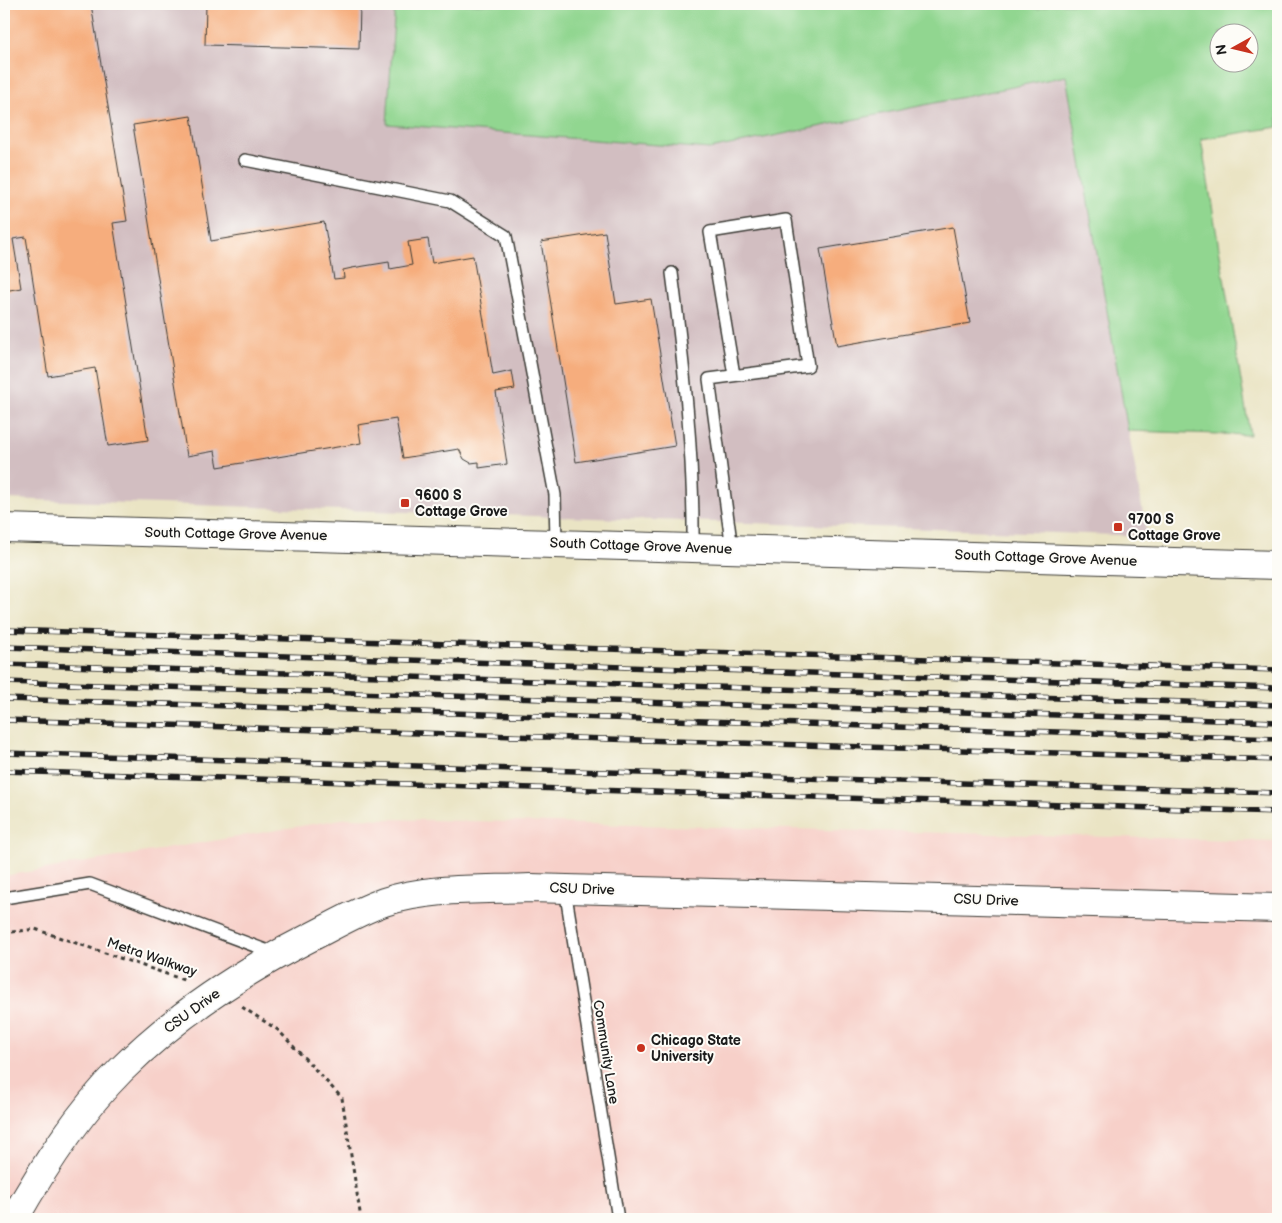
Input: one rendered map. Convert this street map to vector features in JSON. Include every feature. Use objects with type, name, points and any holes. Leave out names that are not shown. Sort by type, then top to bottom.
[{"type":"street","name":"South Cottage Grove Avenue","points":[[4,528],[1278,565]]},
{"type":"street","name":"CSU Drive","points":[[14,1219],[38,1176],[77,1120],[121,1070],[163,1032],[218,992],[277,954],[384,902],[436,892],[530,888],[1278,908]]},
{"type":"lane","points":[[245,160],[450,201],[506,236],[555,494],[556,543]]},
{"type":"lane","points":[[732,548],[709,379],[808,366],[786,220],[710,232],[734,375]]},
{"type":"lane","points":[[672,273],[685,367],[692,446],[694,547]]},
{"type":"lane","points":[[4,898],[90,884],[277,954]]},
{"type":"lane","name":"Community Lane","points":[[565,889],[618,1219]]},
{"type":"path","name":"Metra Walkway","points":[[4,933],[36,929],[218,992],[278,1030],[342,1098],[361,1219]]},
{"type":"shaded area","points":[[4,4],[395,4],[388,124],[710,149],[1066,76],[1147,536],[4,499]]},
{"type":"shaded area","name":"Chicago State University","points":[[348,818],[1278,841],[1278,1219],[4,1219],[4,876]]},
{"type":"green space","points":[[395,4],[1019,4],[1038,9],[1051,4],[1278,4],[1278,127],[1201,139],[1250,435],[1128,431],[1066,76],[710,149],[387,124]]},
{"type":"building","points":[[4,4],[91,4],[127,221],[113,223],[148,440],[108,446],[95,368],[48,376],[26,237],[13,239],[21,288],[4,291]]},
{"type":"building","points":[[206,4],[360,4],[359,49],[205,45]]},
{"type":"building","points":[[191,116],[211,241],[324,222],[334,279],[344,278],[343,270],[352,268],[389,262],[390,269],[412,265],[408,242],[428,239],[432,263],[473,256],[493,375],[512,371],[515,389],[496,392],[507,464],[479,468],[479,462],[471,463],[464,459],[459,449],[403,458],[396,419],[358,425],[361,443],[218,467],[215,451],[187,456],[133,125]]},
{"type":"building","points":[[953,227],[970,323],[837,346],[820,249]]},
{"type":"building","points":[[605,232],[616,304],[651,299],[675,446],[576,462],[541,242]]},
{"type":"railway","points":[[4,630],[1278,670]]},
{"type":"railway","points":[[4,647],[1278,688]]},
{"type":"railway","points":[[4,664],[1278,705]]},
{"type":"railway","points":[[4,682],[1278,722]]},
{"type":"railway","points":[[4,699],[1278,739]]},
{"type":"railway","points":[[4,720],[1278,760]]},
{"type":"railway","points":[[4,753],[1278,793]]},
{"type":"railway","points":[[4,771],[1278,812]]},
{"type":"place","name":"9600 S Cottage Grove","points":[[405,503]]},
{"type":"place","name":"9700 S Cottage Grove","points":[[1118,527]]},
{"type":"place","name":"Chicago State University","points":[[641,1048]]}]
